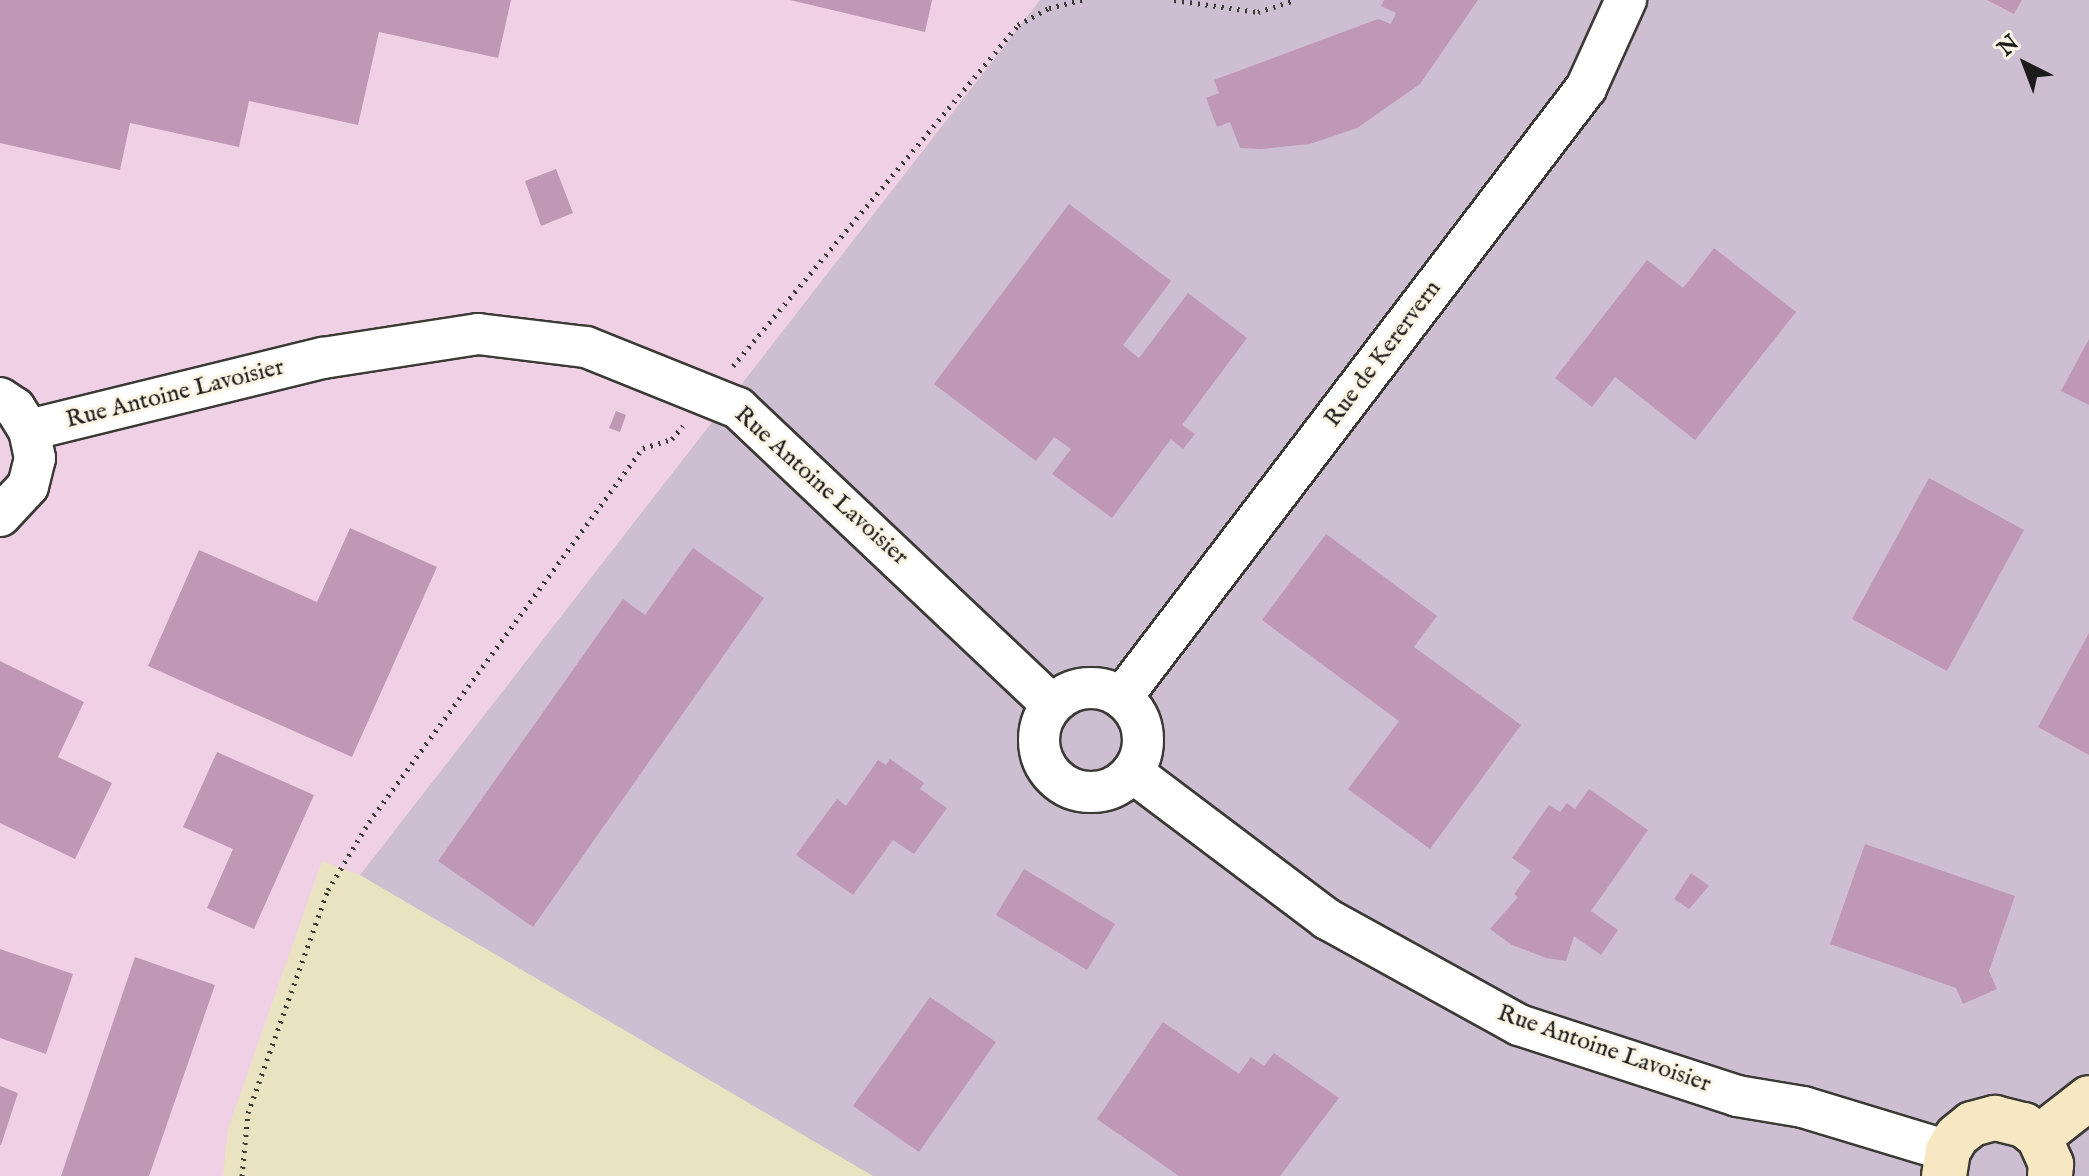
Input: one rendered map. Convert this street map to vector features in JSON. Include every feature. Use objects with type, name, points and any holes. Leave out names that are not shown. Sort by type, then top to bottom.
[{"type":"street","name":"Rue de Kerervern","points":[[1122,697],[1586,88],[1626,0]]},
{"type":"street","name":"Rue Antoine Lavoisier","points":[[29,430],[323,358],[478,334],[586,347],[711,393],[749,418],[1052,705]]},
{"type":"street","points":[[0,398],[29,430],[35,458],[28,486],[0,516]]},
{"type":"street","points":[[1093,687],[1122,697],[1141,724],[1144,741],[1132,772],[1120,783],[1088,792],[1058,780],[1040,752],[1043,719],[1052,705],[1078,689],[1093,687]]},
{"type":"street","name":"Rue Antoine Lavoisier","points":[[1132,772],[1327,919],[1519,1025],[1737,1096],[1803,1107],[1946,1163]]},
{"type":"street","points":[[1946,1163],[1972,1124],[1995,1118],[2024,1125],[2044,1157],[2089,1098]]},
{"type":"path","points":[[242,1176],[248,1113],[328,890],[369,822],[643,448],[672,439],[1018,25],[1049,8],[1082,0]]},
{"type":"path","points":[[1174,0],[1258,12],[1294,0]]},
{"type":"shaded area","points":[[0,0],[1040,0],[360,875],[322,861],[228,1129],[223,1176],[0,1176]]},
{"type":"shaded area","points":[[1040,0],[2089,0],[2089,1176],[873,1176],[360,875]]},
{"type":"building","points":[[0,0],[511,0],[498,58],[379,32],[358,125],[249,101],[239,147],[130,123],[120,170],[0,143]]},
{"type":"building","points":[[790,0],[932,0],[925,32]]},
{"type":"building","points":[[1384,0],[1478,0],[1420,84],[1357,128],[1310,144],[1261,149],[1240,148],[1230,122],[1217,127],[1206,98],[1219,93],[1214,80],[1378,19],[1391,24],[1396,13],[1381,6]]},
{"type":"building","points":[[1987,0],[2022,0],[2014,14]]},
{"type":"building","points":[[556,169],[573,213],[541,226],[525,181]]},
{"type":"building","points":[[1069,204],[1171,281],[1123,345],[1139,358],[1188,293],[1247,338],[1182,425],[1195,434],[1183,449],[1171,439],[1112,518],[1052,474],[1071,449],[1054,437],[1036,461],[934,384]]},
{"type":"building","points":[[1714,248],[1796,312],[1695,440],[1615,377],[1592,407],[1555,378],[1647,260],[1683,288]]},
{"type":"building","points":[[2089,339],[2089,405],[2061,391]]},
{"type":"building","points":[[616,411],[626,415],[620,432],[609,428]]},
{"type":"building","points":[[1929,478],[2024,530],[1947,671],[1852,619]]},
{"type":"building","points":[[350,528],[437,567],[352,757],[148,666],[199,550],[317,602]]},
{"type":"building","points":[[1326,534],[1437,616],[1414,647],[1521,725],[1430,849],[1348,789],[1399,721],[1262,620]]},
{"type":"building","points":[[693,548],[764,598],[533,927],[438,861],[623,599],[645,615]]},
{"type":"building","points":[[2089,633],[2089,755],[2038,727]]},
{"type":"building","points":[[0,661],[84,702],[58,757],[112,783],[75,859],[0,823]]},
{"type":"building","points":[[217,752],[314,795],[254,929],[207,908],[233,849],[183,827]]},
{"type":"building","points":[[890,759],[924,783],[920,789],[947,808],[914,854],[893,840],[853,895],[796,855],[837,799],[846,806],[878,760],[886,765]]},
{"type":"building","points":[[1589,789],[1648,830],[1591,911],[1618,930],[1601,955],[1574,936],[1566,961],[1546,958],[1512,945],[1490,929],[1518,897],[1514,894],[1531,871],[1512,858],[1549,805],[1560,812],[1567,803],[1575,809]]},
{"type":"building","points":[[1865,844],[2015,896],[1989,971],[1997,989],[1963,1004],[1956,988],[1830,944]]},
{"type":"building","points":[[1024,869],[1115,924],[1087,970],[996,915]]},
{"type":"building","points":[[1691,873],[1709,886],[1689,909],[1674,899]]},
{"type":"building","points":[[0,949],[73,974],[46,1054],[0,1038]]},
{"type":"building","points":[[135,957],[215,985],[149,1176],[61,1176]]},
{"type":"building","points":[[930,997],[996,1042],[919,1152],[853,1106]]},
{"type":"building","points":[[1163,1022],[1239,1074],[1251,1057],[1264,1066],[1274,1053],[1339,1098],[1280,1176],[1179,1176],[1097,1119]]},
{"type":"building","points":[[0,1086],[18,1093],[1,1145],[0,1145]]}]
